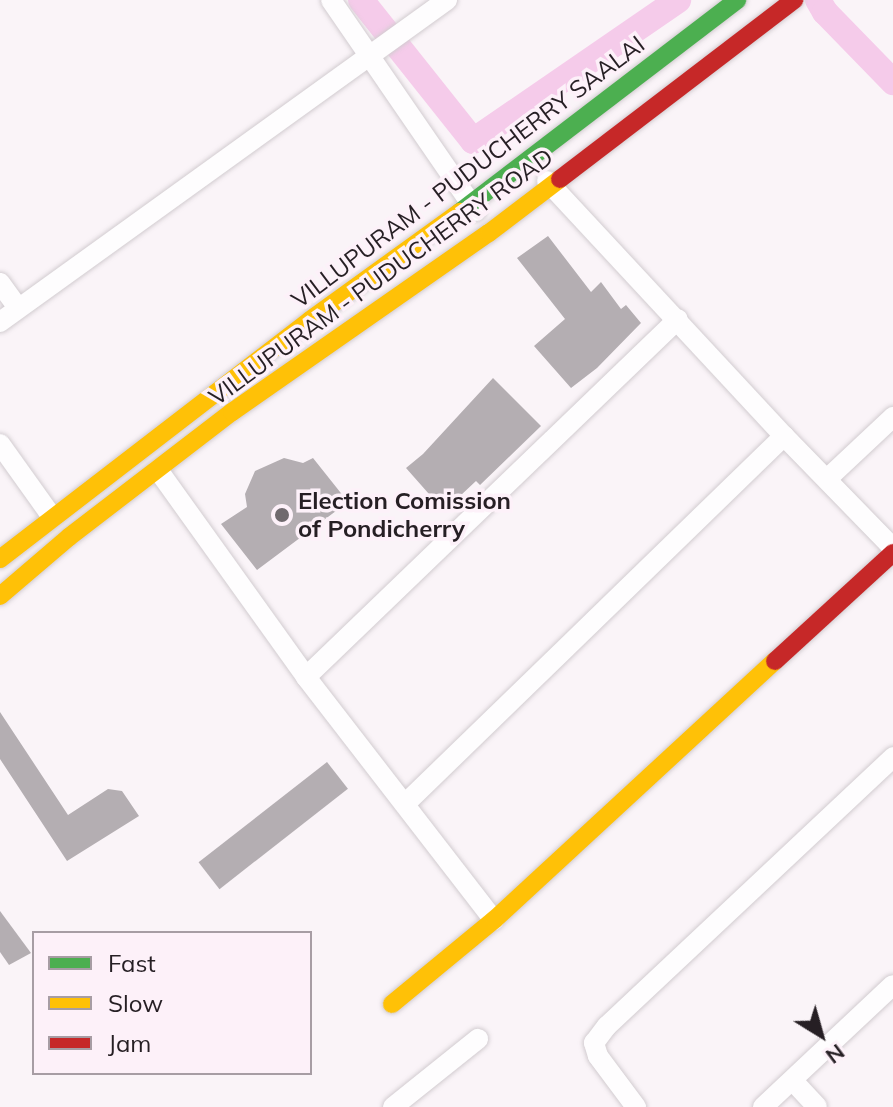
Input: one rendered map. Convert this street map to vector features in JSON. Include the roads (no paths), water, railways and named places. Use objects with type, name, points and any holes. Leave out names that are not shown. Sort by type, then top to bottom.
[{"type":"main road","name":"VILLUPURAM - PUDUCHERRY SAALAI","points":[[0,559],[206,399],[472,204],[737,0]]},
{"type":"main road","name":"VILLUPURAM - PUDUCHERRY ROAD","points":[[0,596],[222,420],[489,233],[794,0]]},
{"type":"main road","points":[[206,399],[222,420]]},
{"type":"main road","points":[[392,1004],[494,920],[893,550]]},
{"type":"street","points":[[331,0],[372,56],[489,233]]},
{"type":"street","points":[[0,322],[447,0]]},
{"type":"street","points":[[529,160],[893,550]]},
{"type":"street","points":[[0,283],[18,308]]},
{"type":"street","points":[[306,677],[678,319]]},
{"type":"street","points":[[827,479],[893,417]]},
{"type":"street","points":[[406,803],[784,436]]},
{"type":"street","points":[[0,444],[52,517]]},
{"type":"street","points":[[158,470],[306,677],[494,920]]},
{"type":"street","points":[[636,1107],[598,1056],[594,1043],[893,757]]},
{"type":"street","points":[[763,1107],[893,985]]},
{"type":"street","points":[[394,1107],[478,1039]]},
{"type":"street","points":[[793,1081],[817,1107]]},
{"type":"waterway","points":[[361,0],[473,141],[678,0]]},
{"type":"waterway","points":[[818,0],[825,12],[893,82]]},
{"type":"place","name":"Election Comission of Pondicherry","points":[[282,515]]}]
